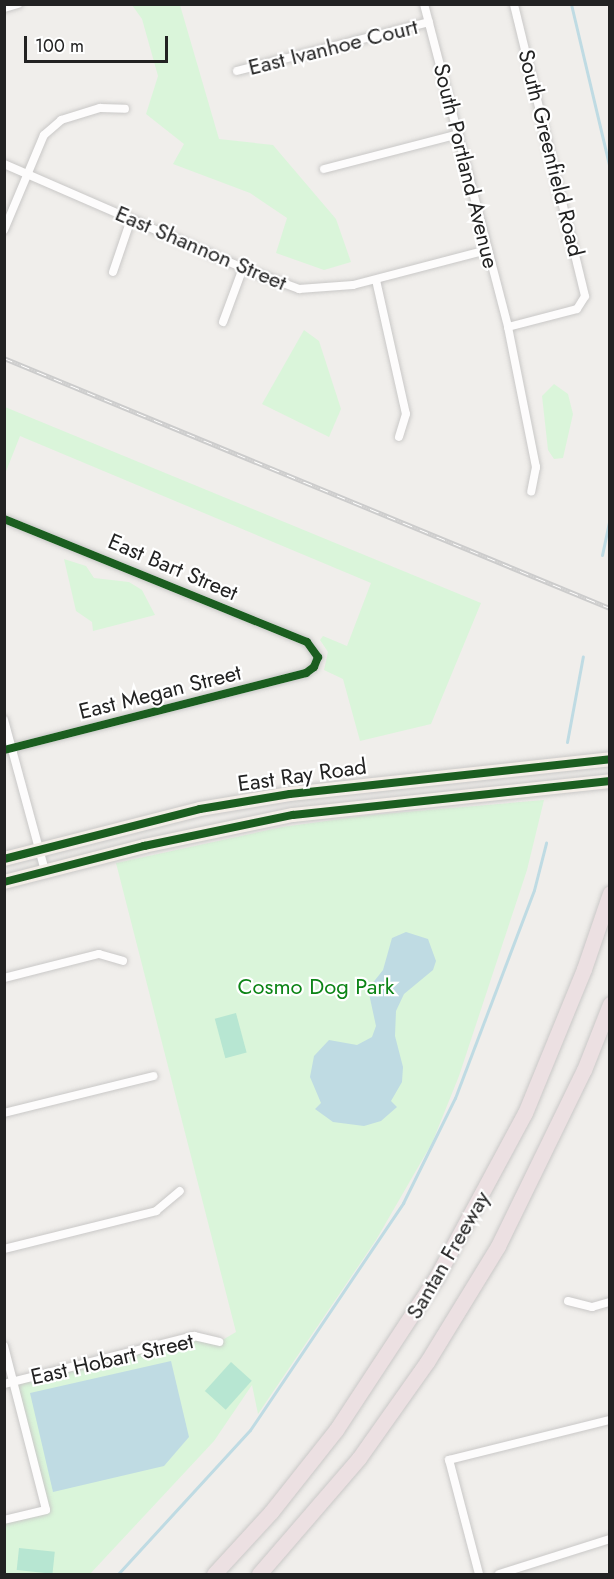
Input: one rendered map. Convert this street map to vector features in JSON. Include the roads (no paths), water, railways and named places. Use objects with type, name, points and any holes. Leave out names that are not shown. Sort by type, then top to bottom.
[{"type":"highway","name":"Santan Freeway","points":[[214,1575],[271,1512],[336,1430],[436,1278],[525,1113],[580,979],[609,893]]},
{"type":"highway","name":"Santan Freeway","points":[[259,1575],[359,1458],[428,1362],[498,1246],[584,1070],[609,1004]]},
{"type":"main road","name":"East Ray Road","points":[[4,859],[200,809],[290,794],[606,760]]},
{"type":"main road","name":"East Ray Road","points":[[4,882],[293,815],[603,782]]},
{"type":"street","points":[[4,8],[18,4]]},
{"type":"street","name":"South Portland Avenue","points":[[424,4],[508,327],[536,467],[531,492]]},
{"type":"street","name":"South Greenfield Road","points":[[508,327],[568,312],[584,303],[584,284],[514,4]]},
{"type":"street","name":"East Ivanhoe Court","points":[[237,71],[429,22]]},
{"type":"street","points":[[4,230],[44,135],[61,120],[100,108],[125,109]]},
{"type":"street","points":[[324,169],[459,134]]},
{"type":"street","name":"East Shannon Street","points":[[4,164],[243,268],[299,289],[328,289],[376,280],[487,250]]},
{"type":"street","points":[[113,272],[131,219]]},
{"type":"street","points":[[223,322],[243,268]]},
{"type":"street","points":[[376,280],[406,414],[399,437]]},
{"type":"street","name":"East Bart Street","points":[[4,519],[309,642],[317,659]]},
{"type":"street","name":"East Megan Street","points":[[8,749],[306,673],[317,659]]},
{"type":"street","points":[[4,720],[8,749],[45,872]]},
{"type":"street","points":[[4,978],[99,954],[123,961]]},
{"type":"street","points":[[4,1113],[153,1076]]},
{"type":"street","points":[[4,1249],[156,1211],[180,1191]]},
{"type":"street","points":[[568,1302],[592,1307],[609,1302]]},
{"type":"street","name":"East Hobart Street","points":[[9,1383],[194,1336],[219,1342]]},
{"type":"street","points":[[4,1346],[9,1383],[46,1510],[4,1520]]},
{"type":"street","points":[[479,1575],[449,1460],[609,1420]]},
{"type":"street","points":[[499,1575],[609,1539]]},
{"type":"water","points":[[406,932],[428,939],[436,961],[433,970],[404,994],[396,1011],[395,1036],[403,1067],[402,1082],[391,1101],[397,1107],[381,1121],[364,1126],[333,1122],[315,1109],[321,1103],[310,1077],[314,1056],[329,1040],[357,1045],[372,1037],[376,1026],[368,989],[383,970],[392,938]]},
{"type":"water","points":[[171,1361],[189,1437],[164,1466],[53,1492],[30,1393]]},
{"type":"waterway","points":[[571,4],[610,169]]},
{"type":"waterway","points":[[602,555],[610,517]]},
{"type":"waterway","points":[[567,742],[583,656]]},
{"type":"waterway","points":[[118,1574],[250,1430],[403,1203],[455,1098],[534,890],[546,843]]},
{"type":"railway","points":[[4,358],[610,608]]},
{"type":"park label","name":"Cosmo Dog Park","points":[[316,987]]}]
